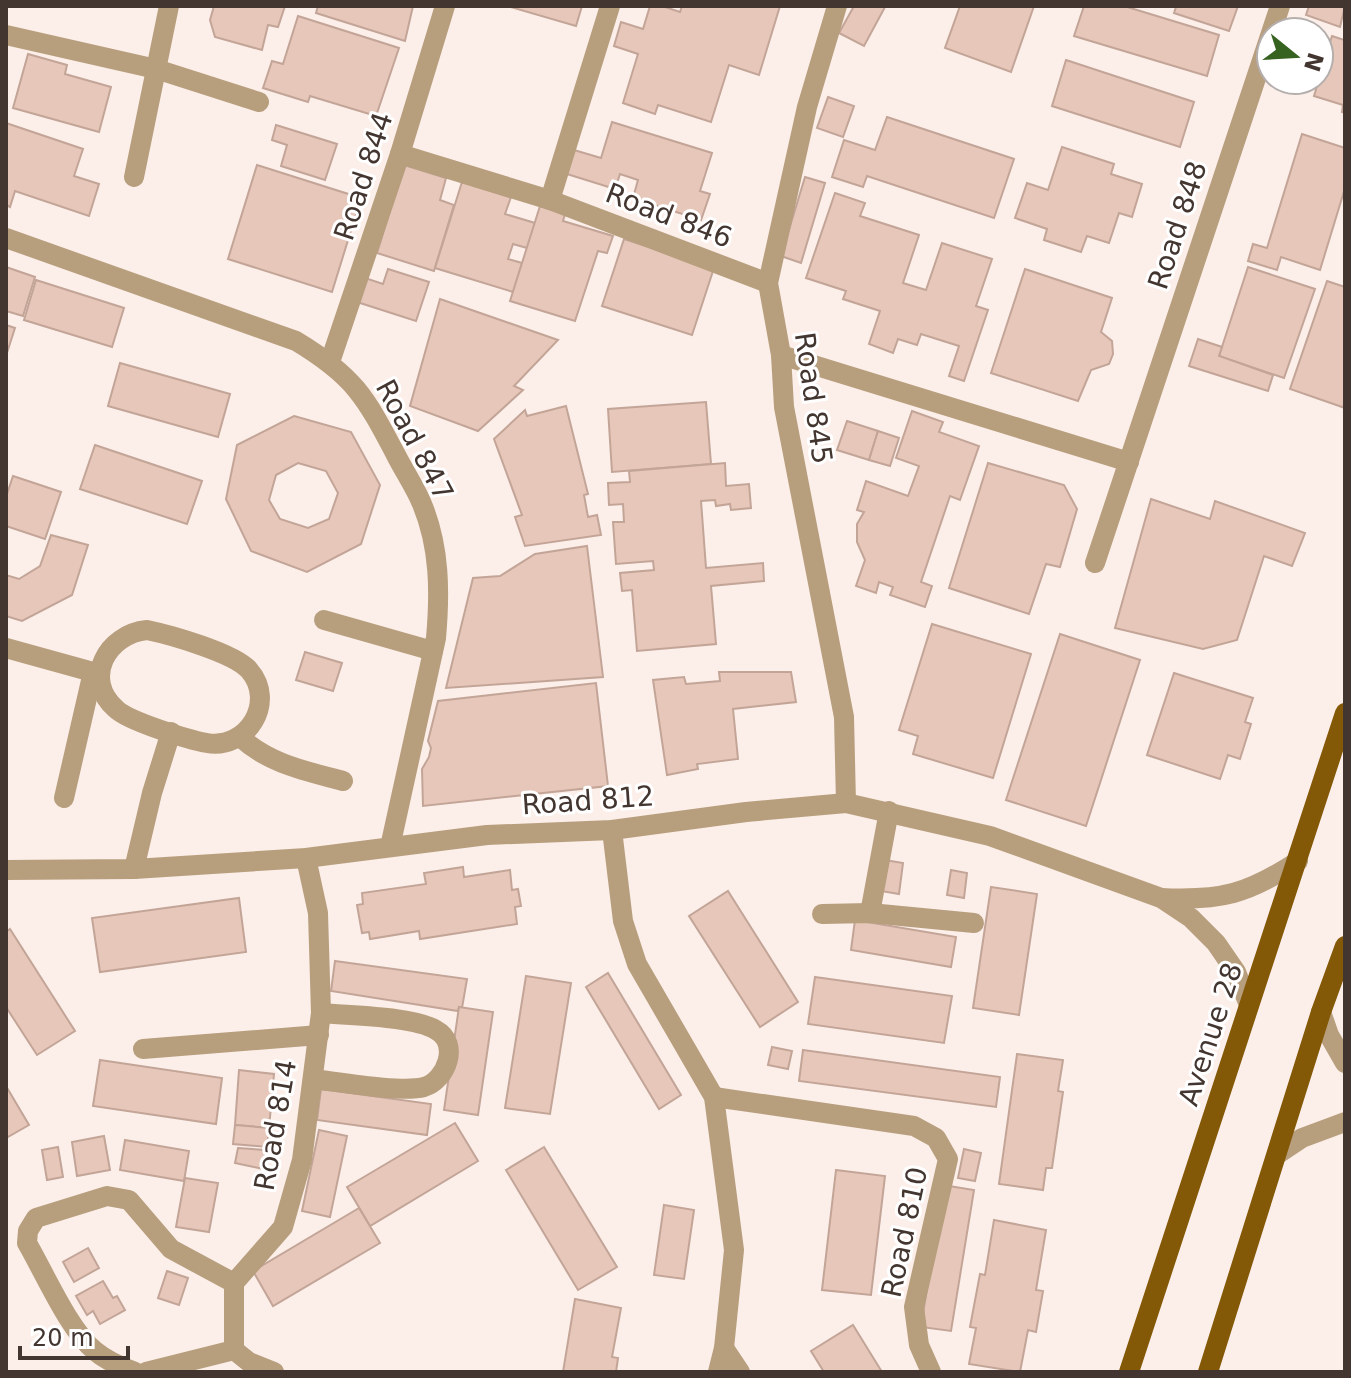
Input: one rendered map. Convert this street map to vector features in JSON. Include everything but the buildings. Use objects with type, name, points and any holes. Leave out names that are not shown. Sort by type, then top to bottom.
[{"type":"main road","name":"Avenue 28","points":[[1129,1372],[1345,713]]},
{"type":"main road","points":[[1208,1372],[1321,1012],[1345,946]]},
{"type":"street","points":[[134,177],[169,6]]},
{"type":"street","name":"Road 844","points":[[330,362],[400,154],[445,6]]},
{"type":"street","points":[[550,200],[610,6]]},
{"type":"street","name":"Road 845","points":[[837,6],[807,107],[768,283],[781,355],[784,407],[844,717],[846,803]]},
{"type":"street","name":"Road 848","points":[[1095,563],[1280,6]]},
{"type":"street","points":[[6,35],[156,69],[259,102]]},
{"type":"street","name":"Road 846","points":[[400,154],[550,200],[768,283]]},
{"type":"street","name":"Road 847","points":[[6,238],[296,341],[330,362],[351,381],[369,404],[422,504],[438,570],[439,604],[433,651],[390,847]]},
{"type":"street","points":[[781,355],[1129,462]]},
{"type":"street","points":[[324,620],[433,651]]},
{"type":"street","points":[[64,798],[97,673],[110,647],[134,631],[162,633],[231,657],[251,672],[260,695],[256,718],[240,737],[215,744],[171,732],[117,711],[108,701],[97,673]]},
{"type":"street","points":[[6,648],[97,673]]},
{"type":"street","points":[[134,869],[152,793],[171,732]]},
{"type":"street","points":[[240,737],[265,757],[281,764],[343,781]]},
{"type":"street","name":"Road 812","points":[[6,870],[134,869],[306,858],[487,835],[612,830],[746,812],[846,803],[990,836],[1161,898],[1191,918],[1216,943],[1236,972],[1249,1005]]},
{"type":"street","points":[[870,913],[889,811]]},
{"type":"street","points":[[612,830],[623,921],[637,964],[714,1097],[734,1250],[724,1348],[718,1372]]},
{"type":"street","name":"Road 814","points":[[234,1283],[283,1227],[302,1160],[321,1013],[318,913],[306,858]]},
{"type":"street","name":"Road 812","points":[[1161,898],[1198,900],[1234,895],[1267,881],[1298,861]]},
{"type":"street","points":[[822,914],[870,913],[974,923]]},
{"type":"street","points":[[1321,1012],[1329,1035],[1345,1063]]},
{"type":"street","points":[[313,1079],[410,1088],[426,1086],[441,1077],[449,1060],[448,1041],[439,1031],[420,1023],[321,1013]]},
{"type":"street","name":"Road 814","points":[[143,1049],[319,1035]]},
{"type":"street","name":"Road 810","points":[[714,1097],[914,1126],[936,1138],[948,1159],[914,1307],[919,1345],[931,1372]]},
{"type":"street","points":[[1278,1154],[1302,1138],[1345,1122]]},
{"type":"street","points":[[135,1372],[116,1365],[95,1351],[79,1334],[27,1243],[28,1231],[36,1218],[107,1196],[129,1200],[171,1249],[234,1283],[234,1350]]},
{"type":"street","points":[[724,1348],[740,1372]]},
{"type":"street","points":[[146,1372],[234,1350]]},
{"type":"street","points":[[234,1350],[249,1362],[274,1372]]}]
